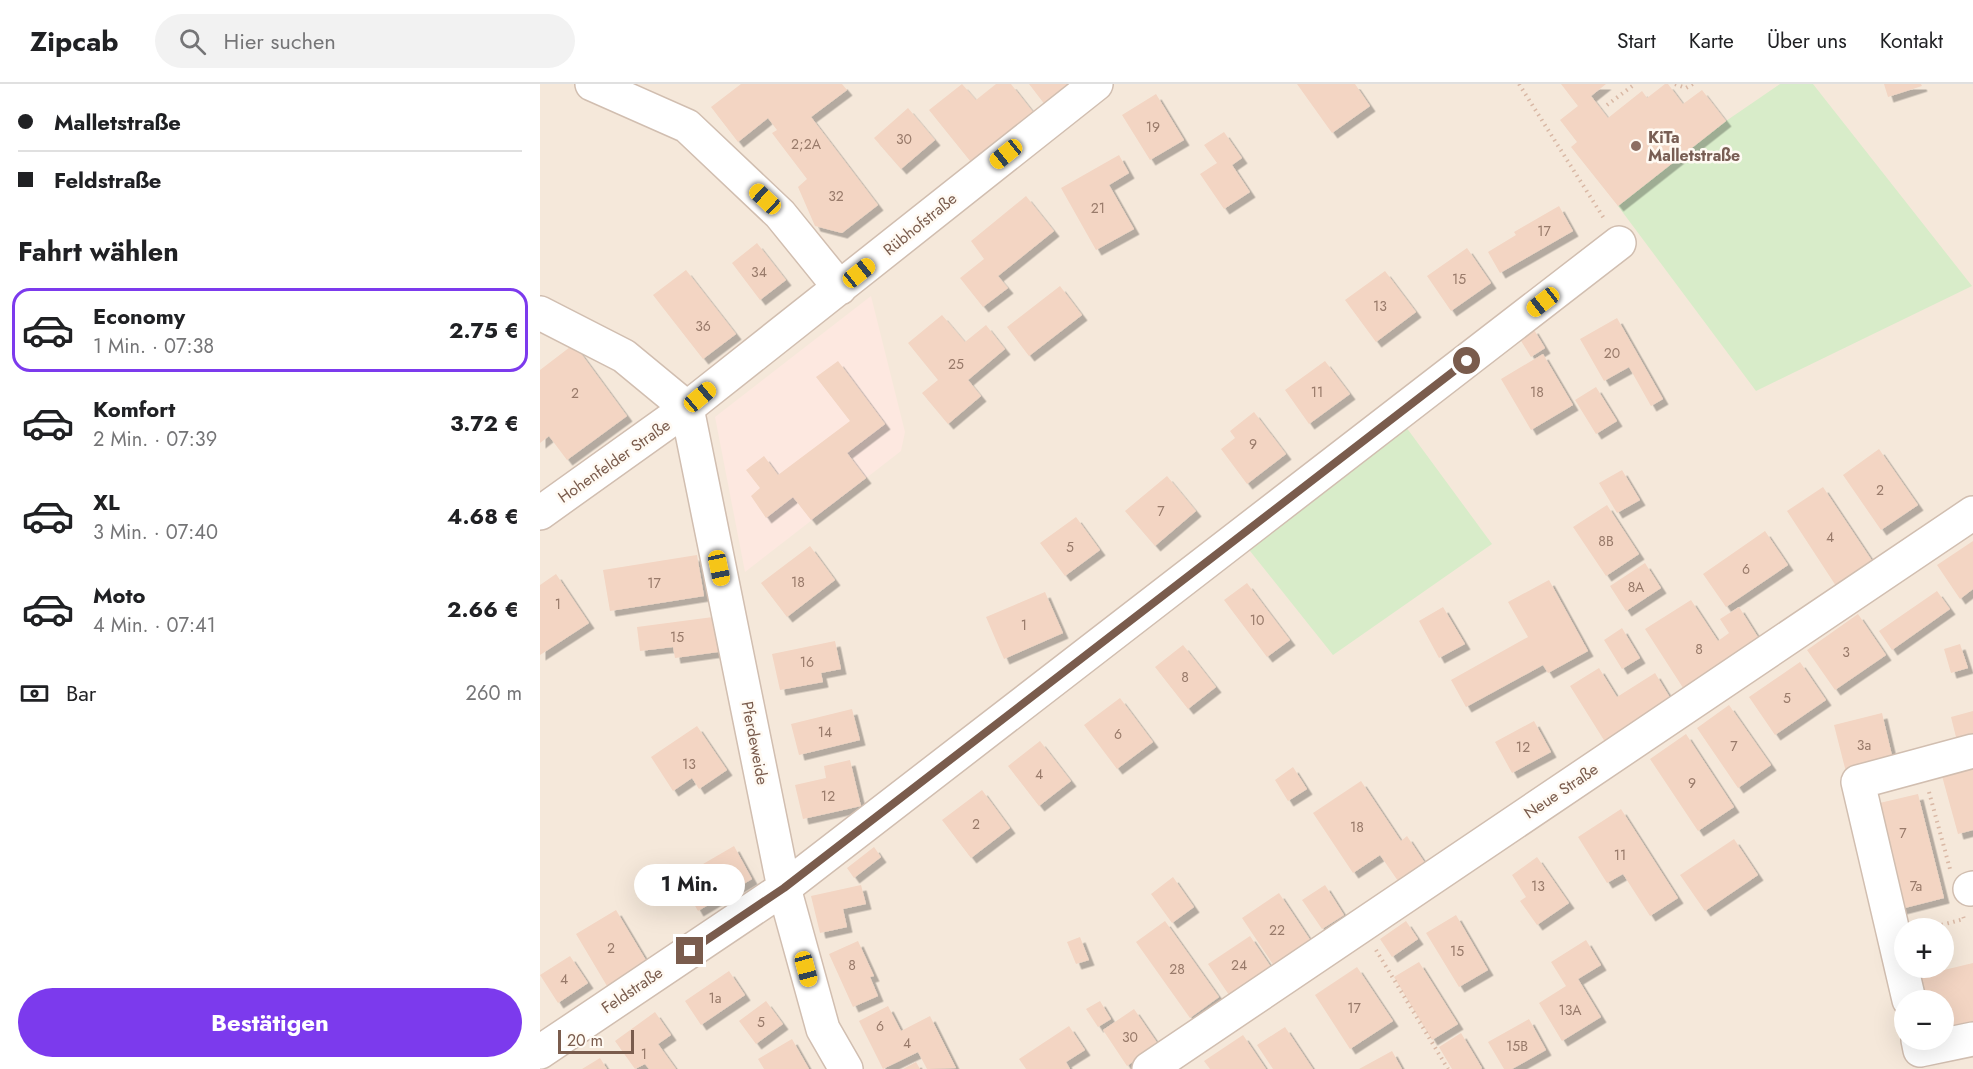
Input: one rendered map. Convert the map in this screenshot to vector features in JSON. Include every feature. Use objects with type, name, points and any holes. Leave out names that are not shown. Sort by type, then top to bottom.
[{"type":"street","points":[[592,84],[687,126],[780,214],[840,288]]},
{"type":"street","name":"Rübhofstraße","points":[[687,408],[1096,84]]},
{"type":"street","name":"Feldstraße","points":[[540,1052],[784,888],[1619,243]]},
{"type":"street","points":[[540,313],[624,356],[687,408]]},
{"type":"street","name":"Pferdeweide","points":[[687,408],[784,888],[823,1029],[846,1069]]},
{"type":"street","name":"Hohenfelder Straße","points":[[540,513],[687,408]]},
{"type":"street","name":"Neue Straße","points":[[1149,1069],[1973,513]]},
{"type":"street","points":[[1907,990],[1858,782],[1973,751]]},
{"type":"street","points":[[1921,1053],[1973,1039]]},
{"type":"path","points":[[1519,84],[1619,243]]},
{"type":"path","points":[[1608,105],[1635,84]]},
{"type":"path","points":[[1675,84],[1686,88],[1693,84]]},
{"type":"path","points":[[1922,764],[1964,890],[1964,920],[1954,922]]},
{"type":"path","points":[[1361,926],[1448,1069]]},
{"type":"shaded area","points":[[540,84],[1973,84],[1973,1069],[540,1069]]},
{"type":"shaded area","points":[[871,296],[905,432],[901,451],[745,572],[715,417]]},
{"type":"green space","points":[[1780,84],[1813,84],[1972,286],[1756,391],[1618,206],[1726,121]]},
{"type":"green space","points":[[1406,427],[1492,544],[1333,655],[1246,546]]},
{"type":"building","points":[[741,84],[842,84],[847,90],[811,117],[878,205],[842,233],[815,226],[798,187],[807,179],[772,133],[777,130],[768,118],[738,142],[711,107]]},
{"type":"building","points":[[962,84],[976,100],[996,84],[1011,84],[1037,117],[975,167],[929,110]]},
{"type":"building","points":[[1029,84],[1075,84],[1046,106]]},
{"type":"building","points":[[1297,84],[1355,84],[1370,106],[1332,133]]},
{"type":"building","points":[[1561,84],[1606,84],[1591,96],[1608,118],[1642,91],[1647,98],[1665,84],[1668,84],[1683,104],[1702,90],[1726,121],[1618,206],[1571,147],[1577,142],[1560,120],[1578,106]]},
{"type":"building","points":[[1884,84],[1921,84],[1922,86],[1888,97]]},
{"type":"building","points":[[1156,94],[1184,140],[1150,160],[1122,115]]},
{"type":"building","points":[[908,108],[935,140],[901,169],[874,138]]},
{"type":"building","points":[[1224,132],[1242,158],[1232,165],[1250,192],[1224,209],[1200,174],[1217,163],[1204,145]]},
{"type":"building","points":[[1119,155],[1129,173],[1109,185],[1134,229],[1096,250],[1061,188]]},
{"type":"building","points":[[1026,196],[1054,231],[998,276],[1008,288],[983,307],[960,278],[984,259],[971,241]]},
{"type":"building","points":[[1559,206],[1573,231],[1500,273],[1488,252],[1516,235],[1514,232]]},
{"type":"building","points":[[757,243],[786,280],[760,300],[732,263]]},
{"type":"building","points":[[1467,248],[1491,283],[1451,311],[1427,276]]},
{"type":"building","points":[[686,270],[736,334],[703,359],[653,295]]},
{"type":"building","points":[[1385,271],[1416,312],[1376,342],[1345,300]]},
{"type":"building","points":[[1060,286],[1082,315],[1029,356],[1007,327]]},
{"type":"building","points":[[942,315],[965,342],[986,325],[1005,349],[968,380],[981,396],[948,424],[922,393],[938,380],[908,343]]},
{"type":"building","points":[[1617,318],[1663,399],[1651,406],[1629,367],[1604,381],[1580,339]]},
{"type":"building","points":[[1533,328],[1545,348],[1531,357],[1518,336]]},
{"type":"building","points":[[574,344],[627,416],[567,460],[549,436],[540,443],[540,370]]},
{"type":"building","points":[[1543,354],[1573,405],[1531,430],[1501,379]]},
{"type":"building","points":[[838,361],[885,424],[847,453],[866,478],[811,520],[793,497],[766,518],[751,496],[760,488],[746,470],[764,456],[778,475],[850,421],[816,377]]},
{"type":"building","points":[[1325,361],[1350,394],[1309,424],[1285,390]]},
{"type":"building","points":[[1596,387],[1617,421],[1596,434],[1575,400]]},
{"type":"building","points":[[1254,412],[1286,454],[1247,484],[1221,449],[1235,438],[1230,431]]},
{"type":"building","points":[[1879,449],[1918,505],[1881,530],[1843,475]]},
{"type":"building","points":[[1622,470],[1640,500],[1617,513],[1599,483]]},
{"type":"building","points":[[1167,476],[1196,511],[1155,546],[1125,511]]},
{"type":"building","points":[[1823,487],[1873,562],[1836,586],[1787,511]]},
{"type":"building","points":[[1607,505],[1639,554],[1606,576],[1573,527]]},
{"type":"building","points":[[1076,517],[1100,550],[1065,576],[1040,543]]},
{"type":"building","points":[[1765,531],[1788,565],[1726,607],[1703,574]]},
{"type":"building","points":[[1973,541],[1973,589],[1960,599],[1937,565]]},
{"type":"building","points":[[810,546],[835,580],[787,617],[761,583]]},
{"type":"building","points":[[697,555],[704,596],[610,611],[603,570]]},
{"type":"building","points":[[1645,563],[1661,588],[1626,611],[1610,586]]},
{"type":"building","points":[[556,574],[589,623],[540,655],[540,585]]},
{"type":"building","points":[[1549,580],[1588,651],[1548,673],[1543,665],[1466,707],[1451,680],[1528,637],[1508,602]]},
{"type":"building","points":[[1247,583],[1290,640],[1267,657],[1224,600]]},
{"type":"building","points":[[1937,591],[1950,609],[1892,650],[1879,631]]},
{"type":"building","points":[[1045,592],[1063,633],[1004,659],[986,617]]},
{"type":"building","points":[[1691,600],[1718,641],[1729,633],[1720,619],[1739,607],[1763,645],[1687,694],[1645,629]]},
{"type":"building","points":[[1443,607],[1465,644],[1439,658],[1419,621]]},
{"type":"building","points":[[1858,614],[1886,655],[1835,690],[1807,650]]},
{"type":"building","points":[[713,617],[718,652],[675,658],[673,647],[640,651],[637,627]]},
{"type":"building","points":[[1622,628],[1640,658],[1622,669],[1604,640]]},
{"type":"building","points":[[835,641],[841,669],[821,673],[823,682],[780,690],[772,654]]},
{"type":"building","points":[[1960,644],[1968,668],[1951,673],[1944,649]]},
{"type":"building","points":[[1183,645],[1216,687],[1188,709],[1155,667]]},
{"type":"building","points":[[1800,662],[1826,700],[1775,735],[1749,697]]},
{"type":"building","points":[[1599,668],[1617,697],[1655,673],[1674,704],[1607,745],[1570,686]]},
{"type":"building","points":[[1120,698],[1153,742],[1117,769],[1084,725]]},
{"type":"building","points":[[1729,705],[1771,765],[1738,788],[1697,728]]},
{"type":"building","points":[[852,709],[860,740],[799,755],[791,724]]},
{"type":"building","points":[[1973,711],[1973,736],[1957,741],[1951,717]]},
{"type":"building","points":[[1882,713],[1894,764],[1847,776],[1834,725]]},
{"type":"building","points":[[1534,721],[1551,752],[1512,773],[1495,742]]},
{"type":"building","points":[[697,726],[727,770],[699,789],[692,778],[673,791],[651,757]]},
{"type":"building","points":[[1686,734],[1734,807],[1698,831],[1650,759]]},
{"type":"building","points":[[1040,741],[1071,781],[1039,806],[1008,766]]},
{"type":"building","points":[[850,760],[861,806],[803,819],[795,785],[826,778],[824,766]]},
{"type":"building","points":[[1293,767],[1307,789],[1288,801],[1275,780]]},
{"type":"building","points":[[1973,767],[1973,830],[1958,834],[1942,776]]},
{"type":"building","points":[[1361,781],[1401,841],[1407,836],[1425,863],[1398,881],[1380,855],[1353,873],[1313,813]]},
{"type":"building","points":[[982,790],[1010,828],[971,858],[942,820]]},
{"type":"building","points":[[1918,794],[1944,898],[1897,910],[1871,805]]},
{"type":"building","points":[[1621,809],[1678,898],[1650,916],[1623,874],[1607,883],[1578,837]]},
{"type":"building","points":[[1734,839],[1758,875],[1705,911],[1680,875]]},
{"type":"building","points":[[734,846],[752,879],[698,911],[683,885],[695,878],[691,871]]},
{"type":"building","points":[[874,847],[881,857],[854,878],[847,868]]},
{"type":"building","points":[[1537,857],[1569,903],[1537,925],[1520,901],[1526,897],[1512,875]]},
{"type":"building","points":[[1173,877],[1194,907],[1172,923],[1151,894]]},
{"type":"building","points":[[861,885],[866,904],[843,909],[847,927],[820,933],[811,896]]},
{"type":"building","points":[[1325,885],[1344,915],[1322,929],[1302,900]]},
{"type":"building","points":[[1279,893],[1311,941],[1274,966],[1242,918]]},
{"type":"building","points":[[616,910],[647,962],[607,986],[576,934]]},
{"type":"building","points":[[1456,915],[1488,970],[1459,987],[1426,933]]},
{"type":"building","points":[[1165,921],[1219,997],[1190,1018],[1136,942]]},
{"type":"building","points":[[1406,921],[1418,939],[1392,957],[1380,939]]},
{"type":"building","points":[[1250,936],[1271,967],[1229,995],[1208,964]]},
{"type":"building","points":[[1080,937],[1089,960],[1076,964],[1067,942]]},
{"type":"building","points":[[1586,940],[1601,965],[1578,979],[1601,1017],[1562,1041],[1539,1003],[1566,986],[1551,962]]},
{"type":"building","points":[[858,941],[874,976],[870,977],[878,996],[853,1007],[829,954]]},
{"type":"building","points":[[570,956],[588,983],[558,1003],[540,975]]},
{"type":"building","points":[[1419,962],[1458,1024],[1432,1040],[1394,977]]},
{"type":"building","points":[[1973,963],[1973,1022],[1954,1027],[1954,990],[1914,990],[1911,978],[1954,978],[1954,968]]},
{"type":"building","points":[[1357,967],[1393,1021],[1350,1049],[1315,995]]},
{"type":"building","points":[[729,971],[745,995],[701,1025],[685,1001]]},
{"type":"building","points":[[766,1001],[783,1024],[756,1044],[739,1021]]},
{"type":"building","points":[[1100,1001],[1111,1019],[1098,1027],[1086,1009]]},
{"type":"building","points":[[888,1006],[901,1031],[930,1016],[956,1068],[927,1069],[918,1052],[883,1069],[859,1021]]},
{"type":"building","points":[[1134,1009],[1158,1044],[1127,1066],[1103,1030]]},
{"type":"building","points":[[655,1012],[671,1035],[658,1044],[676,1069],[649,1069],[645,1064],[635,1069],[615,1041]]},
{"type":"building","points":[[1529,1019],[1546,1050],[1512,1069],[1504,1069],[1488,1042]]},
{"type":"building","points":[[1069,1026],[1085,1050],[1066,1062],[1070,1069],[1026,1069],[1019,1059]]},
{"type":"building","points":[[1285,1027],[1313,1069],[1273,1069],[1257,1045]]},
{"type":"building","points":[[1461,1033],[1481,1069],[1452,1069],[1439,1047]]},
{"type":"building","points":[[1243,1035],[1266,1069],[1210,1069],[1204,1061]]},
{"type":"building","points":[[792,1039],[809,1069],[764,1069],[758,1059]]},
{"type":"building","points":[[1392,1051],[1402,1069],[1359,1069]]},
{"type":"building","points":[[600,1058],[607,1069],[582,1069]]},
{"type":"building","points":[[916,1062],[920,1069],[903,1069]]},
{"type":"place","name":"KiTa Malletstraße","points":[[1636,146]]},
{"type":"route","points":[[690,951],[784,888],[1467,361]]}]
